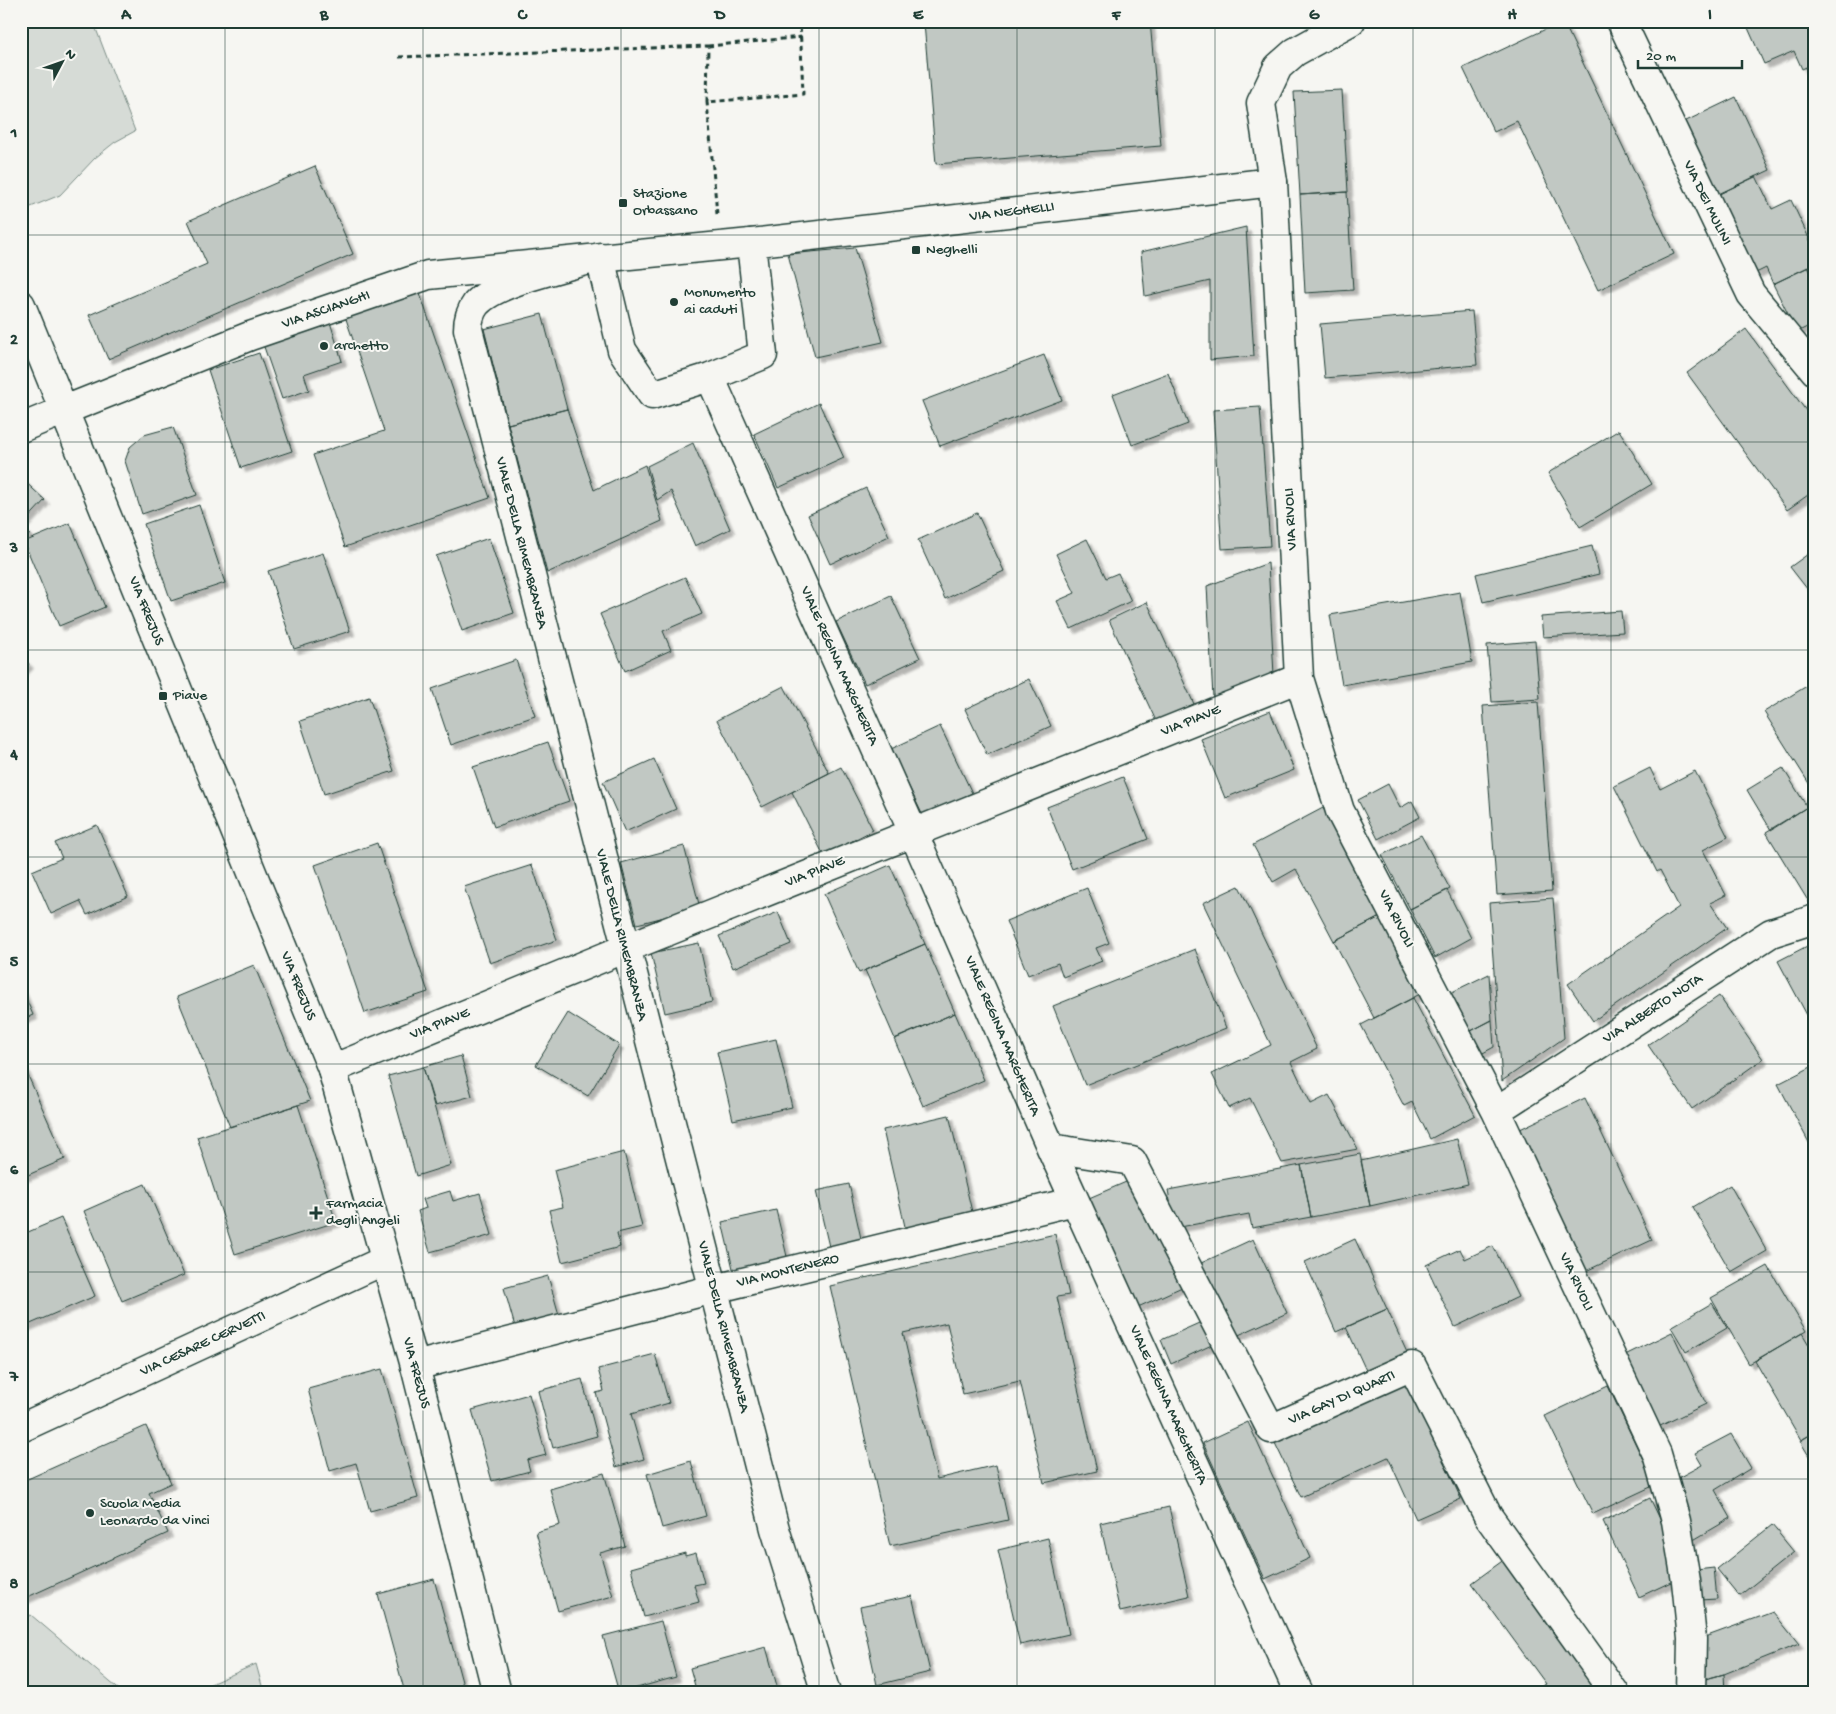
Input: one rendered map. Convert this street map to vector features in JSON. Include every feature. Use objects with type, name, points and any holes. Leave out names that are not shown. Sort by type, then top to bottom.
[{"type":"street","name":"VIA RIVOLI","points":[[1351,21],[1295,52],[1278,67],[1261,103],[1274,182],[1299,678],[1340,811],[1496,1111],[1657,1454],[1676,1521],[1686,1581],[1692,1639],[1691,1693]]},
{"type":"street","name":"VIA DEI MULINI","points":[[1621,21],[1751,294],[1815,371]]},
{"type":"street","name":"VIA NEGHELLI","points":[[600,257],[751,242],[1274,182]]},
{"type":"street","points":[[600,257],[622,350],[652,395],[710,377],[763,355],[751,242]]},
{"type":"street","name":"VIA ASCIANGHI","points":[[21,428],[250,336],[428,275],[600,257]]},
{"type":"street","name":"VIALE DELLA RIMEMBRANZA","points":[[600,257],[494,291],[477,304],[468,318],[468,329],[624,949],[714,1289],[774,1529],[826,1693]]},
{"type":"street","name":"VIA FREJUS","points":[[21,305],[332,1069],[415,1366],[497,1693]]},
{"type":"street","name":"VIALE REGINA MARGHERITA","points":[[710,377],[914,832],[1050,1148],[1299,1693]]},
{"type":"street","name":"VIA PIAVE","points":[[332,1069],[624,949],[1299,678]]},
{"type":"street","name":"VIA ALBERTO NOTA","points":[[1496,1111],[1771,933],[1815,919]]},
{"type":"street","name":"VIA GAY DI QUARTI","points":[[1050,1148],[1132,1161],[1271,1429],[1412,1366],[1488,1516],[1615,1693]]},
{"type":"street","name":"VIA MONTENERO","points":[[415,1366],[714,1289],[1075,1201]]},
{"type":"street","name":"VIA CESARE CERVETTI","points":[[21,1428],[386,1260]]},
{"type":"path","points":[[707,102],[803,94],[800,21]]},
{"type":"path","points":[[399,57],[708,46],[802,37]]},
{"type":"path","points":[[708,46],[707,102],[720,244]]},
{"type":"shaded area","points":[[32,21],[93,21],[135,131],[115,142],[95,158],[60,195],[21,211],[21,25]]},
{"type":"shaded area","points":[[31,1615],[123,1693],[21,1693],[21,1619]]},
{"type":"shaded area","points":[[256,1664],[264,1693],[190,1693]]},
{"type":"building","points":[[943,21],[1150,21],[1161,146],[936,164],[924,23]]},
{"type":"building","points":[[1563,21],[1674,254],[1598,290],[1517,121],[1494,132],[1463,68]]},
{"type":"building","points":[[1745,21],[1815,21],[1815,63],[1802,69],[1794,51],[1764,64]]},
{"type":"building","points":[[1342,90],[1348,192],[1300,195],[1294,92]]},
{"type":"building","points":[[1736,97],[1770,170],[1719,194],[1684,122]]},
{"type":"building","points":[[315,166],[353,254],[108,359],[89,315],[207,264],[188,221]]},
{"type":"building","points":[[1756,176],[1772,209],[1791,200],[1815,251],[1815,264],[1773,284],[1766,268],[1756,273],[1719,194]]},
{"type":"building","points":[[1347,192],[1353,290],[1305,293],[1300,195]]},
{"type":"building","points":[[1246,227],[1254,356],[1210,360],[1210,281],[1145,296],[1141,252]]},
{"type":"building","points":[[855,248],[883,342],[815,357],[788,254]]},
{"type":"building","points":[[1808,267],[1815,281],[1815,323],[1797,332],[1773,284]]},
{"type":"building","points":[[419,291],[490,498],[345,547],[313,455],[384,431],[345,316]]},
{"type":"building","points":[[1472,311],[1477,365],[1325,378],[1320,324]]},
{"type":"building","points":[[542,314],[567,409],[508,424],[484,329]]},
{"type":"building","points":[[330,322],[342,361],[304,374],[309,390],[282,399],[263,344]]},
{"type":"building","points":[[1746,329],[1815,423],[1815,490],[1787,510],[1687,373]]},
{"type":"building","points":[[259,353],[292,451],[241,468],[208,370]]},
{"type":"building","points":[[1044,355],[1062,400],[940,446],[922,401]]},
{"type":"building","points":[[1168,373],[1188,424],[1132,445],[1113,394]]},
{"type":"building","points":[[819,403],[844,458],[778,488],[754,434]]},
{"type":"building","points":[[1260,407],[1270,546],[1222,549],[1213,410]]},
{"type":"building","points":[[567,409],[594,490],[645,465],[662,521],[547,573],[508,424]]},
{"type":"building","points":[[173,427],[197,495],[142,514],[125,461],[130,447],[144,435]]},
{"type":"building","points":[[1619,430],[1652,484],[1580,527],[1548,473]]},
{"type":"building","points":[[693,443],[730,529],[695,546],[671,491],[657,500],[647,466]]},
{"type":"building","points":[[21,478],[45,500],[21,526]]},
{"type":"building","points":[[866,488],[889,536],[830,564],[808,515]]},
{"type":"building","points":[[199,505],[225,583],[171,601],[144,524]]},
{"type":"building","points":[[977,513],[1004,571],[945,599],[918,540]]},
{"type":"building","points":[[70,523],[105,607],[59,626],[24,542]]},
{"type":"building","points":[[21,526],[30,534],[21,544]]},
{"type":"building","points":[[489,538],[514,613],[462,631],[436,556]]},
{"type":"building","points":[[1087,539],[1106,578],[1118,573],[1131,601],[1071,629],[1057,601],[1075,593],[1056,554]]},
{"type":"building","points":[[1592,546],[1599,574],[1483,602],[1476,574]]},
{"type":"building","points":[[1815,549],[1815,599],[1790,567]]},
{"type":"building","points":[[323,553],[350,631],[294,649],[268,571]]},
{"type":"building","points":[[1268,563],[1274,675],[1213,698],[1207,586]]},
{"type":"building","points":[[685,577],[702,614],[663,631],[671,650],[625,671],[600,614]]},
{"type":"building","points":[[1460,592],[1472,662],[1342,685],[1330,615]]},
{"type":"building","points":[[891,596],[920,658],[865,684],[836,622]]},
{"type":"building","points":[[1147,602],[1194,704],[1156,721],[1109,620]]},
{"type":"building","points":[[1621,611],[1623,632],[1543,637],[1541,617]]},
{"type":"building","points":[[1535,641],[1540,699],[1492,702],[1487,645]]},
{"type":"building","points":[[21,657],[29,664],[21,672]]},
{"type":"building","points":[[516,660],[535,716],[451,745],[432,689]]},
{"type":"building","points":[[1029,679],[1051,726],[987,755],[965,709]]},
{"type":"building","points":[[1815,681],[1815,793],[1764,712]]},
{"type":"building","points":[[784,686],[829,773],[762,807],[717,720]]},
{"type":"building","points":[[369,697],[394,771],[324,794],[300,721]]},
{"type":"building","points":[[1538,702],[1552,891],[1497,895],[1483,706]]},
{"type":"building","points":[[1270,711],[1294,770],[1225,798],[1201,739]]},
{"type":"building","points":[[940,726],[972,793],[923,816],[891,749]]},
{"type":"building","points":[[548,742],[569,801],[494,827],[473,767]]},
{"type":"building","points":[[654,759],[676,809],[625,832],[603,782]]},
{"type":"building","points":[[841,767],[873,830],[824,856],[792,792]]},
{"type":"building","points":[[1650,768],[1660,789],[1695,771],[1728,837],[1703,850],[1726,895],[1710,903],[1727,928],[1593,1021],[1568,984],[1679,907],[1660,870],[1657,872],[1614,786]]},
{"type":"building","points":[[1783,768],[1807,807],[1771,830],[1747,790]]},
{"type":"building","points":[[1123,777],[1148,839],[1072,869],[1047,807]]},
{"type":"building","points":[[1388,784],[1400,808],[1412,801],[1420,817],[1378,839],[1358,800]]},
{"type":"building","points":[[1807,807],[1815,820],[1815,901],[1810,904],[1766,832]]},
{"type":"building","points":[[1323,808],[1380,917],[1334,941],[1296,869],[1273,882],[1253,845]]},
{"type":"building","points":[[97,825],[128,896],[87,915],[80,901],[51,914],[32,871],[62,858],[55,843]]},
{"type":"building","points":[[1421,835],[1450,889],[1410,909],[1382,855]]},
{"type":"building","points":[[377,843],[428,992],[365,1013],[315,865]]},
{"type":"building","points":[[684,846],[700,908],[637,924],[621,863]]},
{"type":"building","points":[[532,865],[557,940],[490,963],[464,887]]},
{"type":"building","points":[[890,865],[925,944],[859,973],[824,894]]},
{"type":"building","points":[[1239,886],[1317,1049],[1291,1062],[1311,1104],[1329,1095],[1358,1149],[1282,1163],[1250,1098],[1229,1108],[1212,1074],[1271,1045],[1203,903]]},
{"type":"building","points":[[1087,888],[1109,943],[1096,948],[1102,961],[1063,977],[1058,963],[1028,975],[1006,921]]},
{"type":"building","points":[[1447,890],[1471,938],[1435,958],[1410,909]]},
{"type":"building","points":[[1553,898],[1564,1038],[1502,1081],[1489,903]]},
{"type":"building","points":[[778,912],[791,944],[733,968],[719,936]]},
{"type":"building","points":[[1380,917],[1420,994],[1374,1018],[1334,941]]},
{"type":"building","points":[[1815,942],[1815,1030],[1778,961]]},
{"type":"building","points":[[699,943],[712,1002],[665,1013],[651,953]]},
{"type":"building","points":[[925,944],[955,1013],[895,1039],[865,970]]},
{"type":"building","points":[[1195,949],[1226,1028],[1085,1085],[1053,1006]]},
{"type":"building","points":[[254,965],[310,1101],[230,1127],[177,997]]},
{"type":"building","points":[[1489,974],[1492,1020],[1469,1032],[1450,993]]},
{"type":"building","points":[[21,987],[33,1015],[21,1020]]},
{"type":"building","points":[[1719,996],[1763,1059],[1692,1109],[1648,1045]]},
{"type":"building","points":[[1413,998],[1475,1115],[1430,1139],[1412,1102],[1404,1106],[1361,1025]]},
{"type":"building","points":[[568,1013],[619,1045],[588,1096],[536,1065]]},
{"type":"building","points":[[955,1013],[984,1080],[923,1106],[894,1039]]},
{"type":"building","points":[[1492,1020],[1494,1047],[1481,1054],[1469,1032]]},
{"type":"building","points":[[776,1039],[792,1107],[733,1120],[717,1052]]},
{"type":"building","points":[[461,1056],[472,1096],[435,1106],[423,1067]]},
{"type":"building","points":[[21,1060],[65,1159],[21,1178]]},
{"type":"building","points":[[1815,1065],[1815,1154],[1778,1084]]},
{"type":"building","points":[[423,1067],[451,1165],[416,1176],[388,1076]]},
{"type":"building","points":[[1585,1098],[1652,1240],[1586,1271],[1518,1130]]},
{"type":"building","points":[[298,1105],[336,1222],[235,1254],[197,1137]]},
{"type":"building","points":[[949,1115],[973,1216],[906,1231],[883,1130]]},
{"type":"building","points":[[1457,1139],[1468,1184],[1370,1206],[1361,1161]]},
{"type":"building","points":[[624,1152],[642,1227],[617,1233],[620,1247],[562,1262],[549,1210],[563,1207],[554,1170]]},
{"type":"building","points":[[1360,1154],[1370,1206],[1311,1217],[1301,1165]]},
{"type":"building","points":[[1301,1165],[1311,1217],[1252,1228],[1249,1214],[1175,1228],[1168,1190]]},
{"type":"building","points":[[1133,1179],[1182,1287],[1138,1307],[1089,1198]]},
{"type":"building","points":[[145,1184],[184,1275],[122,1301],[84,1211]]},
{"type":"building","points":[[849,1184],[862,1243],[830,1251],[816,1191]]},
{"type":"building","points":[[1730,1185],[1767,1251],[1731,1272],[1693,1207]]},
{"type":"building","points":[[450,1191],[453,1201],[480,1193],[492,1235],[430,1252],[418,1211],[426,1208],[423,1199]]},
{"type":"building","points":[[776,1210],[789,1265],[735,1277],[722,1222]]},
{"type":"building","points":[[61,1218],[95,1296],[21,1328],[21,1235]]},
{"type":"building","points":[[1055,1234],[1069,1295],[1057,1297],[1097,1471],[1044,1483],[1020,1381],[963,1394],[947,1323],[903,1333],[937,1479],[996,1465],[1008,1520],[890,1546],[830,1286]]},
{"type":"building","points":[[1253,1239],[1287,1313],[1232,1338],[1199,1264]]},
{"type":"building","points":[[1355,1239],[1387,1309],[1336,1332],[1305,1262]]},
{"type":"building","points":[[1493,1246],[1518,1297],[1455,1327],[1426,1265],[1460,1249],[1465,1259]]},
{"type":"building","points":[[1768,1266],[1806,1331],[1749,1364],[1711,1298]]},
{"type":"building","points":[[548,1276],[559,1315],[515,1327],[504,1288]]},
{"type":"building","points":[[1712,1303],[1727,1328],[1686,1352],[1671,1327]]},
{"type":"building","points":[[1387,1309],[1410,1359],[1369,1377],[1346,1327]]},
{"type":"building","points":[[1208,1319],[1218,1342],[1171,1364],[1161,1340]]},
{"type":"building","points":[[1672,1332],[1706,1404],[1658,1427],[1623,1356]]},
{"type":"building","points":[[1802,1333],[1815,1355],[1815,1432],[1801,1440],[1755,1361]]},
{"type":"building","points":[[655,1354],[669,1403],[631,1414],[644,1459],[616,1467],[596,1393],[604,1391],[598,1369]]},
{"type":"building","points":[[382,1369],[418,1498],[370,1511],[356,1463],[330,1471],[308,1389]]},
{"type":"building","points":[[582,1379],[597,1436],[553,1448],[538,1391]]},
{"type":"building","points":[[1407,1380],[1461,1499],[1416,1519],[1388,1457],[1301,1497],[1274,1441]]},
{"type":"building","points":[[1608,1386],[1655,1485],[1593,1514],[1545,1416]]},
{"type":"building","points":[[529,1394],[546,1455],[527,1460],[530,1471],[492,1481],[472,1410]]},
{"type":"building","points":[[1248,1422],[1310,1558],[1265,1579],[1203,1443]]},
{"type":"building","name":"Scuola Media Leonardo da Vinci","points":[[146,1426],[171,1483],[149,1493],[168,1533],[21,1600],[21,1482]]},
{"type":"building","points":[[1815,1432],[1815,1466],[1800,1441]]},
{"type":"building","points":[[1731,1434],[1751,1468],[1715,1490],[1731,1518],[1690,1542],[1676,1479],[1702,1465],[1695,1453]]},
{"type":"building","points":[[691,1461],[706,1516],[662,1528],[647,1474]]},
{"type":"building","points":[[604,1473],[625,1546],[600,1553],[613,1596],[558,1611],[536,1532],[560,1525],[550,1489]]},
{"type":"building","points":[[1650,1498],[1670,1540],[1673,1581],[1639,1597],[1603,1521]]},
{"type":"building","points":[[1169,1507],[1189,1596],[1120,1612],[1100,1523]]},
{"type":"building","points":[[1772,1525],[1794,1552],[1739,1596],[1717,1569]]},
{"type":"building","points":[[1048,1538],[1069,1634],[1020,1645],[998,1550]]},
{"type":"building","points":[[685,1553],[685,1556],[696,1553],[704,1583],[694,1585],[699,1602],[644,1617],[631,1568]]},
{"type":"building","points":[[1505,1559],[1604,1693],[1530,1693],[1546,1684],[1472,1583]]},
{"type":"building","points":[[1714,1568],[1717,1599],[1699,1600],[1696,1570]]},
{"type":"building","points":[[434,1579],[465,1693],[405,1693],[378,1594]]},
{"type":"building","points":[[912,1596],[930,1672],[877,1685],[860,1607]]},
{"type":"building","points":[[1773,1612],[1799,1644],[1724,1674],[1702,1680],[1702,1638]]},
{"type":"building","points":[[661,1621],[676,1677],[619,1693],[603,1636]]},
{"type":"building","points":[[766,1647],[779,1693],[697,1693],[690,1668]]},
{"type":"building","points":[[1724,1674],[1725,1693],[1702,1693],[1702,1680]]},
{"type":"place","name":"Stazione Orbassano","points":[[623,203]]},
{"type":"place","name":"Neghelli","points":[[916,250]]},
{"type":"place","name":"Monumento ai caduti","points":[[674,302]]},
{"type":"place","name":"archetto","points":[[324,346]]},
{"type":"place","name":"Piave","points":[[163,696]]},
{"type":"place","name":"Farmacia degli Angeli","points":[[316,1213]]},
{"type":"place","name":"Scuola Media Leonardo da Vinci","points":[[90,1513]]}]
